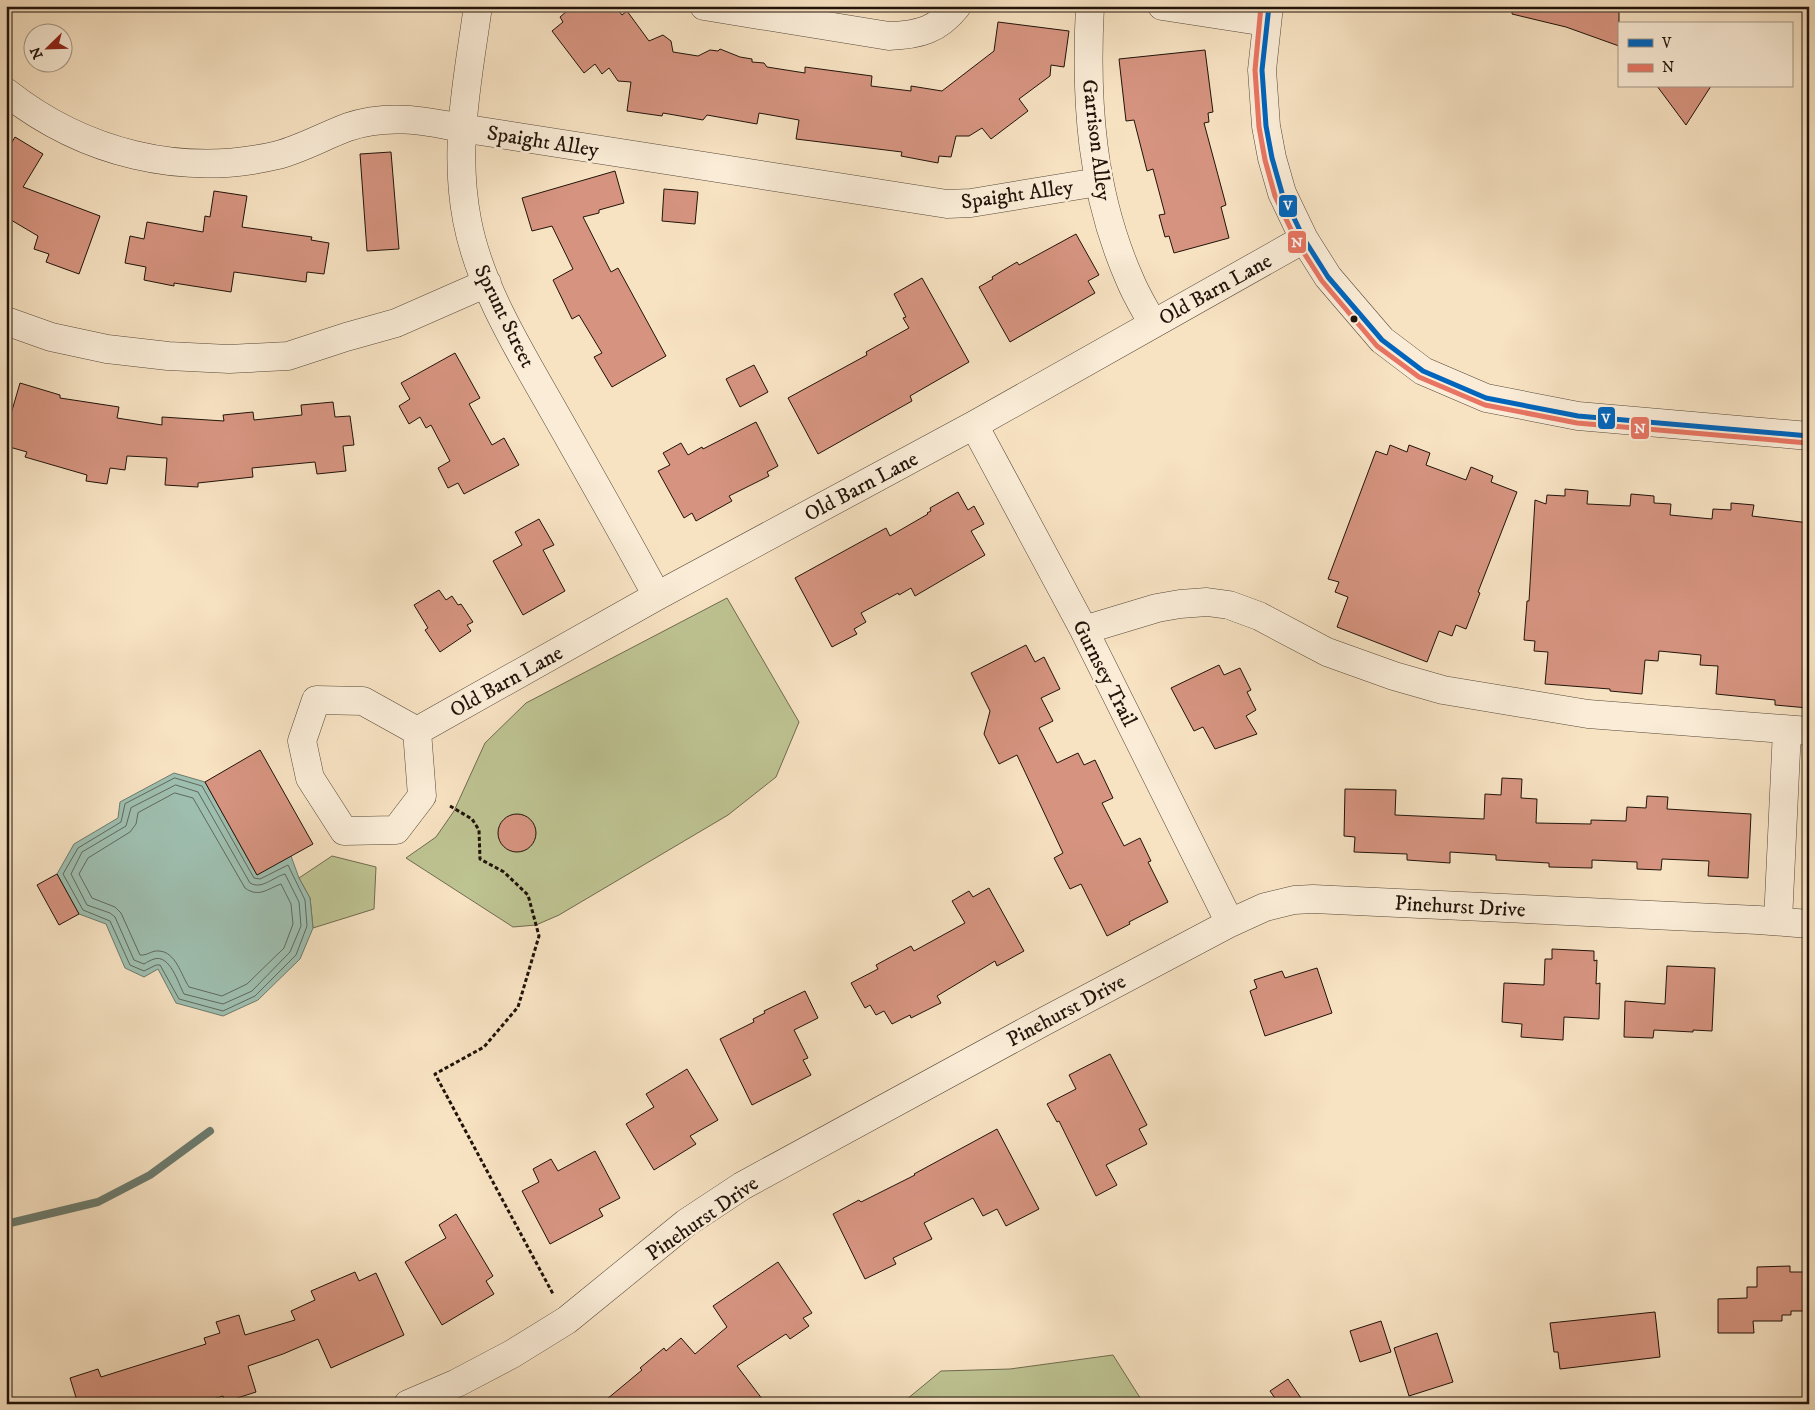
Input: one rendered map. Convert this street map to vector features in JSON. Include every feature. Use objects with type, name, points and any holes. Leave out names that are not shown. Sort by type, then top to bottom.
[{"type":"street","name":"Sprunt Street","points":[[478,6],[461,128],[460,162],[467,221],[476,253],[502,316],[657,596]]},
{"type":"street","points":[[704,6],[889,36],[906,36],[925,32],[941,23],[957,6]]},
{"type":"street","name":"Garrison Alley","points":[[1090,6],[1088,58],[1090,113],[1098,182],[1121,258],[1130,281],[1153,324]]},
{"type":"street","points":[[1162,6],[1267,14],[1262,70],[1266,126],[1272,158],[1282,193],[1304,239],[1328,277],[1382,340],[1423,371],[1486,398],[1578,416],[1809,436]]},
{"type":"street","name":"Spaight Alley","points":[[6,92],[26,108],[60,127],[97,144],[131,155],[164,161],[203,164],[251,160],[308,145],[349,127],[374,121],[398,119],[426,120],[461,128],[947,204],[971,203],[1098,182]]},
{"type":"street","name":"Old Barn Lane","points":[[417,732],[657,596],[974,425],[1304,239]]},
{"type":"street","points":[[6,321],[51,337],[107,349],[168,356],[229,359],[288,356],[396,323],[487,283]]},
{"type":"street","name":"Gurnsey Trail","points":[[974,425],[1084,630],[1230,923]]},
{"type":"street","points":[[1084,630],[1157,608],[1180,604],[1207,602],[1229,605],[1259,616],[1327,652],[1394,676],[1443,690],[1588,714],[1798,731],[1778,921]]},
{"type":"street","points":[[316,700],[363,700],[417,732],[422,796],[396,830],[344,831],[310,778],[302,741],[316,700]]},
{"type":"street","name":"Pinehurst Drive","points":[[408,1404],[457,1383],[512,1354],[560,1324],[591,1302],[686,1223],[742,1186],[990,1051],[1230,923],[1264,907],[1294,900],[1313,899],[1809,924]]},
{"type":"path","points":[[450,806],[472,819],[479,830],[480,859],[504,872],[528,895],[539,936],[518,1007],[484,1046],[435,1074],[553,1294]]},
{"type":"green space","points":[[727,598],[799,722],[776,777],[728,815],[559,915],[536,925],[513,927],[406,858],[436,837],[454,811],[485,743],[526,703]]},
{"type":"green space","points":[[332,856],[376,867],[374,909],[313,928],[310,898],[299,878]]},
{"type":"green space","points":[[1113,1355],[1144,1404],[901,1404],[941,1371],[1010,1369]]},
{"type":"water","points":[[174,773],[205,782],[257,875],[291,856],[299,878],[310,898],[313,928],[300,959],[258,1000],[223,1016],[176,1003],[158,969],[144,977],[125,968],[106,924],[79,914],[57,874],[74,844],[118,818],[120,802]]},
{"type":"building","points":[[573,6],[615,6],[622,15],[627,11],[649,41],[663,35],[671,41],[673,52],[698,56],[710,50],[718,51],[720,49],[740,57],[752,59],[752,62],[764,63],[767,67],[805,73],[805,67],[872,76],[871,86],[911,91],[911,86],[942,91],[994,51],[998,22],[1069,31],[1064,67],[1051,65],[1050,76],[1019,99],[1028,111],[991,139],[982,128],[969,136],[956,136],[951,157],[939,156],[938,163],[901,156],[902,152],[796,139],[799,120],[759,113],[757,124],[707,115],[703,120],[663,113],[662,116],[627,111],[631,82],[618,81],[609,68],[602,74],[595,64],[584,73],[552,31],[563,22],[560,17]]},
{"type":"building","points":[[1513,6],[1619,6],[1618,46],[1566,27],[1512,14]]},
{"type":"building","points":[[1205,50],[1213,112],[1208,113],[1209,122],[1204,123],[1226,205],[1221,207],[1229,238],[1174,253],[1169,236],[1165,237],[1159,215],[1165,214],[1153,169],[1147,171],[1134,120],[1126,121],[1119,59]]},
{"type":"building","points":[[1658,88],[1710,88],[1686,125]]},
{"type":"building","points":[[15,137],[43,154],[23,187],[100,216],[79,274],[46,262],[49,254],[34,249],[38,236],[6,217],[6,152]]},
{"type":"building","points":[[391,152],[399,249],[367,251],[360,154]]},
{"type":"building","points":[[615,171],[624,203],[583,217],[611,272],[618,268],[666,356],[612,387],[594,357],[602,353],[579,315],[572,319],[553,280],[573,269],[552,226],[532,231],[522,198]]},
{"type":"building","points":[[664,189],[698,192],[695,224],[662,221]]},
{"type":"building","points":[[214,191],[247,196],[242,227],[312,237],[311,240],[329,243],[324,274],[307,272],[306,282],[234,272],[231,292],[174,283],[174,286],[144,280],[146,267],[125,263],[130,236],[144,239],[147,222],[203,232],[205,216],[210,217]]},
{"type":"building","points":[[1076,234],[1099,275],[1088,281],[1095,293],[1010,342],[979,287],[1017,262],[1019,265]]},
{"type":"building","points":[[922,278],[969,362],[910,396],[912,401],[818,454],[788,398],[867,355],[866,352],[909,328],[903,318],[906,317],[894,294]]},
{"type":"building","points":[[455,353],[480,398],[469,404],[492,445],[504,438],[519,465],[464,494],[458,483],[448,488],[438,468],[450,461],[431,425],[426,428],[420,417],[409,424],[399,406],[410,399],[401,383]]},
{"type":"building","points":[[754,365],[768,392],[740,407],[726,379]]},
{"type":"building","points":[[20,383],[60,395],[60,398],[119,407],[117,418],[162,425],[162,417],[224,421],[223,415],[253,412],[254,420],[302,415],[301,405],[333,402],[335,417],[350,416],[354,445],[343,446],[346,471],[317,474],[315,462],[252,468],[253,477],[198,483],[198,487],[165,485],[167,458],[127,456],[125,470],[110,468],[107,484],[86,481],[87,475],[25,457],[27,452],[6,446],[6,431]]},
{"type":"building","points":[[756,422],[778,466],[767,472],[769,476],[729,496],[732,501],[696,521],[692,513],[684,518],[658,471],[670,465],[663,453],[681,443],[688,455]]},
{"type":"building","points":[[1390,445],[1407,452],[1409,445],[1430,453],[1426,465],[1466,480],[1471,467],[1493,476],[1491,482],[1517,492],[1478,592],[1480,593],[1466,629],[1456,625],[1452,636],[1439,631],[1427,662],[1337,627],[1348,597],[1335,592],[1339,582],[1328,579],[1376,451],[1387,455]]},
{"type":"building","points":[[1565,489],[1588,491],[1587,504],[1630,506],[1631,494],[1654,496],[1654,503],[1671,504],[1670,515],[1712,519],[1713,509],[1731,510],[1731,503],[1754,505],[1752,516],[1809,523],[1808,708],[1775,705],[1775,700],[1716,694],[1718,666],[1700,665],[1701,655],[1659,651],[1658,661],[1645,660],[1642,694],[1610,691],[1610,689],[1545,684],[1548,652],[1534,651],[1535,641],[1524,640],[1527,601],[1529,601],[1535,500],[1546,504],[1547,495],[1565,496]]},
{"type":"building","points":[[958,492],[968,510],[974,506],[984,524],[971,531],[985,555],[915,596],[911,588],[861,613],[866,622],[854,629],[857,634],[832,647],[795,578],[886,528],[890,536],[928,514],[931,511],[930,508]]},
{"type":"building","points":[[539,519],[554,545],[543,550],[565,591],[523,615],[493,561],[522,545],[515,532]]},
{"type":"building","points":[[439,590],[446,600],[452,596],[458,605],[461,604],[473,622],[467,625],[471,631],[440,652],[425,630],[428,628],[414,605]]},
{"type":"building","points":[[1026,645],[1035,662],[1044,657],[1060,689],[1041,698],[1053,721],[1039,728],[1057,763],[1078,753],[1084,765],[1095,760],[1113,798],[1102,803],[1124,846],[1140,838],[1151,861],[1148,862],[1168,902],[1129,922],[1130,924],[1107,936],[1081,884],[1070,889],[1054,858],[1063,853],[1017,755],[999,764],[984,734],[990,711],[971,673]]},
{"type":"building","points":[[1219,665],[1224,675],[1240,668],[1251,690],[1247,692],[1256,710],[1246,716],[1257,734],[1215,749],[1203,727],[1194,731],[1171,688]]},
{"type":"building","points":[[260,750],[313,844],[257,875],[205,782]]},
{"type":"building","points":[[1502,778],[1522,779],[1521,798],[1537,799],[1536,823],[1591,824],[1591,820],[1626,821],[1627,807],[1646,808],[1647,796],[1668,797],[1667,809],[1751,814],[1748,878],[1708,876],[1709,861],[1662,859],[1661,870],[1637,869],[1637,862],[1592,860],[1592,868],[1549,867],[1549,863],[1496,860],[1496,855],[1450,852],[1450,863],[1407,860],[1407,854],[1354,852],[1355,837],[1344,836],[1345,789],[1396,790],[1395,815],[1484,819],[1485,794],[1501,795]]},
{"type":"building","points":[[517,814],[531,819],[536,833],[531,847],[517,852],[503,847],[498,833],[503,819]]},
{"type":"building","points":[[57,874],[79,914],[59,925],[37,885]]},
{"type":"building","points":[[989,888],[1024,951],[997,966],[995,961],[937,996],[941,1003],[911,1018],[910,1015],[892,1024],[884,1011],[876,1015],[870,1005],[865,1008],[851,983],[878,969],[876,965],[911,946],[914,951],[965,923],[952,901],[969,891],[973,897]]},
{"type":"building","points":[[1552,949],[1594,951],[1594,961],[1597,960],[1596,984],[1600,983],[1599,1019],[1564,1017],[1563,1040],[1521,1037],[1522,1024],[1502,1022],[1504,983],[1544,985],[1545,959],[1552,959]]},
{"type":"building","points":[[1667,966],[1715,968],[1712,1031],[1654,1030],[1653,1038],[1624,1037],[1625,1001],[1665,1004]]},
{"type":"building","points":[[1317,968],[1332,1013],[1265,1036],[1250,991],[1257,988],[1254,980],[1282,971],[1285,978]]},
{"type":"building","points":[[805,991],[818,1018],[794,1030],[808,1058],[803,1060],[811,1075],[752,1105],[720,1039],[754,1022],[753,1019],[765,1013],[764,1011]]},
{"type":"building","points":[[1110,1054],[1147,1125],[1139,1129],[1147,1144],[1106,1165],[1117,1185],[1096,1196],[1059,1121],[1057,1122],[1047,1104],[1076,1089],[1069,1075]]},
{"type":"building","points":[[687,1069],[718,1120],[690,1136],[696,1144],[654,1170],[626,1124],[654,1107],[646,1094]]},
{"type":"building","points":[[997,1129],[1039,1209],[1006,1226],[997,1209],[983,1216],[973,1198],[924,1223],[932,1239],[893,1258],[896,1264],[865,1279],[833,1214],[915,1175]]},
{"type":"building","points":[[595,1151],[620,1198],[599,1209],[603,1216],[550,1244],[522,1191],[539,1182],[533,1169],[551,1159],[558,1171]]},
{"type":"building","points":[[456,1214],[493,1276],[486,1281],[494,1294],[442,1325],[405,1262],[446,1238],[439,1225]]},
{"type":"building","points":[[778,1262],[812,1313],[803,1318],[809,1326],[790,1339],[786,1334],[737,1366],[766,1404],[601,1404],[642,1370],[640,1368],[664,1348],[666,1351],[681,1338],[695,1354],[727,1327],[713,1306]]},
{"type":"building","points":[[1790,1266],[1790,1272],[1809,1272],[1809,1311],[1791,1311],[1791,1315],[1782,1315],[1782,1321],[1753,1321],[1754,1333],[1718,1333],[1718,1299],[1747,1298],[1747,1287],[1757,1287],[1757,1267]]},
{"type":"building","points":[[355,1272],[359,1281],[376,1273],[404,1335],[331,1368],[318,1339],[248,1366],[256,1392],[225,1402],[223,1396],[197,1404],[78,1404],[70,1378],[98,1369],[101,1377],[206,1344],[204,1338],[220,1333],[216,1322],[239,1315],[245,1335],[295,1320],[291,1311],[315,1300],[311,1291]]},
{"type":"building","points":[[1655,1312],[1660,1357],[1560,1369],[1558,1352],[1554,1352],[1550,1323]]},
{"type":"building","points":[[1381,1321],[1391,1352],[1360,1362],[1350,1331]]},
{"type":"building","points":[[1437,1333],[1453,1382],[1409,1396],[1394,1348]]},
{"type":"building","points":[[1288,1379],[1305,1404],[1279,1404],[1270,1391]]},
{"type":"waterway","points":[[6,1224],[98,1202],[150,1175],[210,1131]]},
{"type":"transit line","name":"N","points":[[1261,6],[1255,70],[1259,127],[1265,160],[1275,196],[1297,242],[1322,281],[1377,346],[1419,377],[1485,405],[1577,423],[1808,443]]},
{"type":"transit line","name":"V","points":[[1269,6],[1262,70],[1266,126],[1272,158],[1282,193],[1304,239],[1328,277],[1382,340],[1423,371],[1486,398],[1578,416],[1809,436]]}]
